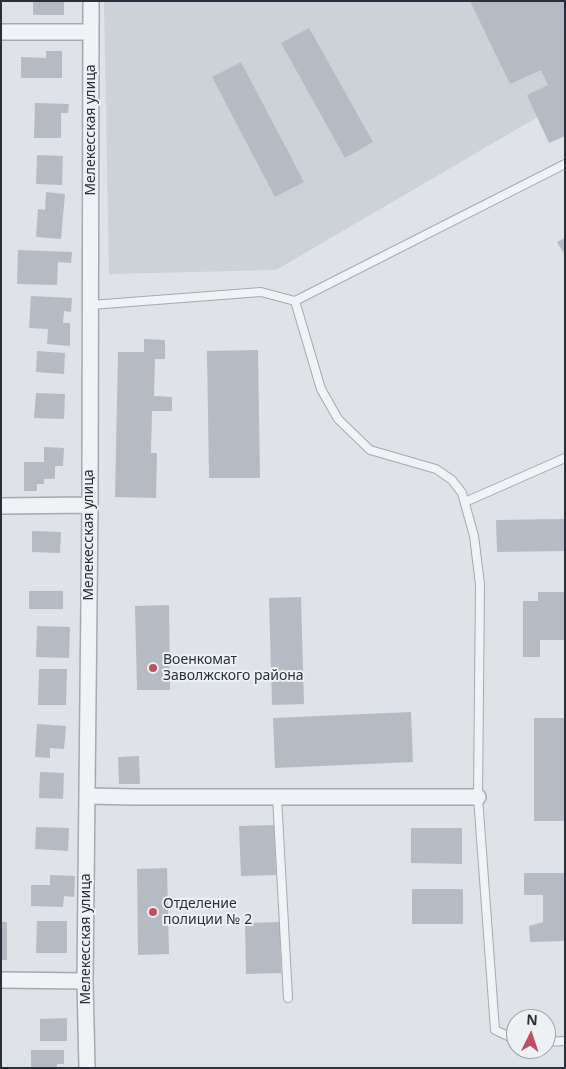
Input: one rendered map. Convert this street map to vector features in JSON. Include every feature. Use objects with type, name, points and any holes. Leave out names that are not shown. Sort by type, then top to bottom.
[{"type":"street","name":"Мелекесская улица","points":[[87,1068],[91,1]]},
{"type":"street","points":[[1,32],[91,32]]},
{"type":"street","points":[[1,506],[90,505]]},
{"type":"street","points":[[87,796],[136,798],[277,796],[478,797]]},
{"type":"street","points":[[1,980],[86,982]]},
{"type":"lane","points":[[91,305],[261,292],[295,301],[565,164]]},
{"type":"lane","points":[[295,301],[321,389],[338,419],[370,450],[436,469],[452,480],[462,492],[465,502],[474,536],[480,584],[478,797],[495,1030],[506,1035]]},
{"type":"lane","points":[[465,502],[565,458]]},
{"type":"lane","points":[[277,796],[288,998]]},
{"type":"shaded area","points":[[104,1],[565,1],[565,101],[276,270],[109,274]]},
{"type":"building","points":[[33,1],[64,1],[64,15],[33,15]]},
{"type":"building","points":[[470,1],[565,1],[565,136],[549,143],[527,95],[548,85],[541,70],[510,84]]},
{"type":"building","points":[[309,28],[373,142],[345,158],[281,43]]},
{"type":"building","points":[[46,51],[62,51],[62,78],[21,78],[21,57],[46,58]]},
{"type":"building","points":[[241,62],[304,182],[275,197],[212,77]]},
{"type":"building","points":[[35,103],[69,104],[68,113],[61,113],[61,138],[34,138]]},
{"type":"building","points":[[37,155],[63,156],[62,185],[36,184]]},
{"type":"building","points":[[46,192],[65,194],[61,239],[36,237],[38,209],[45,210]]},
{"type":"building","points":[[565,238],[565,255],[557,242]]},
{"type":"building","points":[[18,250],[72,252],[71,263],[58,262],[57,285],[17,284]]},
{"type":"building","points":[[31,296],[72,298],[71,312],[64,311],[63,323],[70,323],[70,346],[47,344],[48,329],[29,328]]},
{"type":"building","points":[[144,339],[165,340],[165,359],[155,359],[154,396],[172,397],[172,411],[152,411],[151,453],[157,453],[156,498],[115,497],[118,352],[144,352]]},
{"type":"building","points":[[258,350],[260,478],[209,478],[207,351]]},
{"type":"building","points":[[37,351],[65,353],[64,374],[36,372]]},
{"type":"building","points":[[36,393],[65,394],[64,419],[34,418]]},
{"type":"building","points":[[44,447],[64,448],[63,466],[55,466],[55,479],[44,479],[44,484],[37,484],[37,491],[24,491],[24,462],[44,462]]},
{"type":"building","points":[[565,519],[565,551],[497,552],[496,520]]},
{"type":"building","points":[[32,531],[61,532],[60,553],[32,552]]},
{"type":"building","points":[[29,591],[63,591],[63,609],[29,609]]},
{"type":"building","points":[[538,592],[565,592],[565,640],[540,640],[540,657],[523,657],[523,601],[538,601]]},
{"type":"building","points":[[301,597],[304,704],[272,705],[269,598]]},
{"type":"building","name":"Военкомат Заволжского района","points":[[169,605],[170,690],[137,690],[135,606]]},
{"type":"building","points":[[37,626],[70,627],[69,658],[36,657]]},
{"type":"building","points":[[39,669],[67,669],[66,705],[38,705]]},
{"type":"building","points":[[411,712],[413,762],[275,768],[273,718]]},
{"type":"building","points":[[534,718],[565,718],[565,821],[534,821]]},
{"type":"building","points":[[37,724],[66,726],[64,749],[50,748],[50,758],[35,757]]},
{"type":"building","points":[[139,756],[140,784],[119,784],[118,757]]},
{"type":"building","points":[[40,772],[64,773],[63,799],[39,798]]},
{"type":"building","points":[[274,825],[276,875],[241,876],[239,826]]},
{"type":"building","points":[[36,827],[69,828],[68,851],[35,849]]},
{"type":"building","points":[[411,828],[462,828],[462,864],[411,863]]},
{"type":"building","name":"Отделение полиции № 2","points":[[167,868],[169,954],[138,955],[137,869]]},
{"type":"building","points":[[524,873],[565,873],[565,941],[530,942],[529,926],[543,922],[543,895],[524,895]]},
{"type":"building","points":[[50,875],[75,876],[74,897],[64,896],[63,907],[31,906],[31,885],[50,885]]},
{"type":"building","points":[[412,889],[463,889],[463,924],[412,924]]},
{"type":"building","points":[[37,921],[67,921],[67,953],[36,953]]},
{"type":"building","points":[[1,922],[7,922],[7,960],[1,960]]},
{"type":"building","points":[[280,922],[281,973],[246,974],[245,923]]},
{"type":"building","points":[[67,1018],[67,1041],[40,1041],[40,1019]]},
{"type":"building","points":[[31,1050],[64,1050],[64,1064],[57,1064],[57,1068],[31,1068]]},
{"type":"place","name":"Военкомат Заволжского района","points":[[153,668]]},
{"type":"place","name":"Отделение полиции № 2","points":[[153,912]]}]
